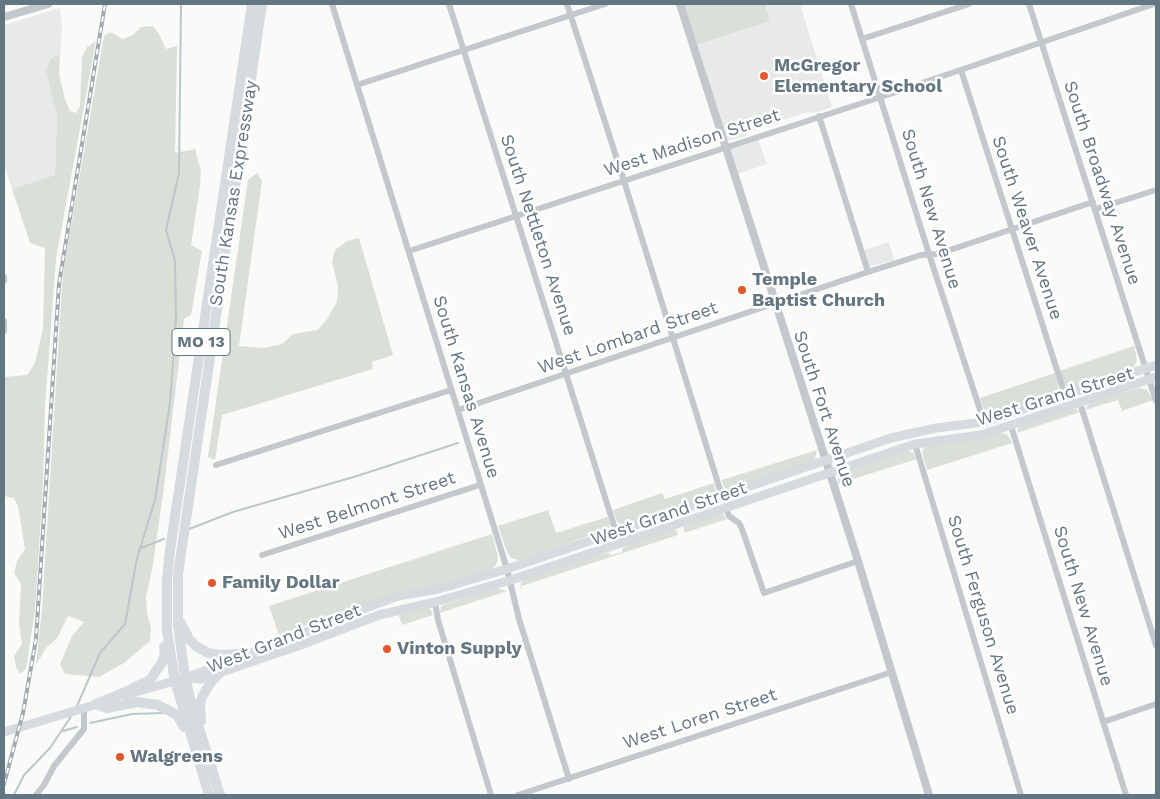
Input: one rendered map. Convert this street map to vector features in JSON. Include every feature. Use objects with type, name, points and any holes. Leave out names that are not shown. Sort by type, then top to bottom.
[{"type":"main road","name":"South Kansas Expressway","points":[[209,795],[175,681],[168,642],[167,580],[252,4]]},
{"type":"main road","name":"South Kansas Expressway","points":[[220,795],[185,678],[177,604],[181,543],[262,4]]},
{"type":"main road","name":"West Grand Street","points":[[4,732],[185,678],[398,596],[439,589],[508,569],[900,436],[936,428],[984,422],[1156,365]]},
{"type":"main road","name":"West Grand Street","points":[[185,678],[202,680],[379,615],[435,602],[511,580],[915,444],[981,435],[1153,378]]},
{"type":"main road","points":[[177,604],[184,631],[189,640],[200,649],[208,653],[220,655],[254,653]]},
{"type":"main road","points":[[96,704],[150,680],[154,675],[162,664],[165,655],[163,627],[166,610]]},
{"type":"main road","points":[[202,737],[200,704],[202,697],[211,682],[221,672]]},
{"type":"main road","points":[[96,704],[107,708],[137,702],[158,705],[177,715],[193,744]]},
{"type":"street","points":[[4,17],[48,4]]},
{"type":"street","name":"South Kansas Avenue","points":[[332,4],[480,485],[508,569],[521,626],[569,779]]},
{"type":"street","name":"South Nettleton Avenue","points":[[449,4],[616,532]]},
{"type":"street","points":[[566,4],[624,181],[722,496]]},
{"type":"street","points":[[357,85],[605,4]]},
{"type":"street","name":"South Fort Avenue","points":[[680,4],[858,562],[929,795]]},
{"type":"street","name":"South New Avenue","points":[[851,4],[984,422]]},
{"type":"street","points":[[862,39],[969,4]]},
{"type":"street","name":"South Broadway Avenue","points":[[1029,4],[1146,368],[1153,378],[1156,401]]},
{"type":"street","name":"West Madison Street","points":[[409,251],[962,70],[1041,41],[1154,4]]},
{"type":"street","name":"South Weaver Avenue","points":[[962,70],[1065,395]]},
{"type":"street","points":[[819,116],[868,272]]},
{"type":"street","name":"West Lombard Street","points":[[458,410],[868,272],[929,254],[938,254],[1012,229],[1094,205],[1156,190]]},
{"type":"street","points":[[4,321],[4,331]]},
{"type":"street","points":[[216,465],[451,390]]},
{"type":"street","points":[[1080,403],[1156,645]]},
{"type":"street","name":"South New Avenue","points":[[1011,426],[1126,795]]},
{"type":"street","name":"South Ferguson Avenue","points":[[915,444],[1021,795]]},
{"type":"street","name":"West Belmont Street","points":[[262,555],[480,485]]},
{"type":"street","points":[[726,508],[729,516],[739,523],[742,528],[764,593],[858,562]]},
{"type":"street","points":[[435,602],[438,620],[491,795]]},
{"type":"street","name":"West Loren Street","points":[[518,795],[892,672]]},
{"type":"street","points":[[1103,722],[1156,704]]},
{"type":"street","points":[[36,795],[44,785],[54,766],[84,728],[83,708]]},
{"type":"shaded area","points":[[684,4],[765,4],[770,21],[697,45]]},
{"type":"shaded area","name":"McGregor Elementary School","points":[[765,4],[800,4],[832,107],[818,112],[804,113],[729,141],[697,45],[770,21]]},
{"type":"shaded area","points":[[60,8],[62,30],[60,54],[51,58],[57,116],[55,175],[12,189],[4,164],[4,25]]},
{"type":"shaded area","points":[[153,26],[166,49],[177,46],[175,153],[195,149],[201,171],[191,245],[202,251],[191,315],[184,319],[163,495],[146,597],[147,613],[151,628],[150,641],[124,663],[99,677],[65,674],[60,664],[72,636],[84,622],[68,616],[57,638],[46,648],[36,665],[42,609],[65,261],[104,36],[110,32],[123,39],[133,35],[141,27]]},
{"type":"shaded area","points":[[96,41],[56,259],[45,406],[43,485],[35,609],[26,669],[20,674],[16,667],[14,656],[22,644],[19,624],[21,584],[14,573],[17,561],[25,549],[18,506],[14,498],[4,496],[4,377],[27,375],[35,363],[43,329],[45,248],[30,243],[12,189],[55,175],[57,116],[46,70],[51,58],[60,54],[59,74],[65,99],[70,111],[76,113],[80,106],[82,57],[87,47]]},
{"type":"shaded area","points":[[758,139],[767,164],[738,174],[731,149]]},
{"type":"shaded area","points":[[257,173],[262,181],[239,346],[264,348],[282,344],[293,334],[318,330],[328,318],[337,301],[338,286],[332,262],[335,250],[347,241],[359,238],[393,355],[372,362],[373,369],[222,415],[215,460],[208,457],[248,180]]},
{"type":"shaded area","points":[[889,242],[894,260],[869,267],[863,250]]},
{"type":"shaded area","points":[[1134,346],[1137,360],[1134,367],[1130,370],[1071,389],[1065,385],[1059,371]]},
{"type":"shaded area","points":[[1055,373],[1059,389],[1056,395],[990,416],[985,413],[980,398]]},
{"type":"shaded area","points":[[1139,388],[1147,390],[1153,400],[1122,411],[1118,400],[1085,410],[1091,402]]},
{"type":"shaded area","points":[[1076,409],[1080,412],[1017,433],[1018,428],[1021,426]]},
{"type":"shaded area","points":[[1001,433],[1008,435],[1012,443],[927,470],[922,452],[925,446]]},
{"type":"shaded area","points":[[817,450],[815,459],[809,464],[729,490],[724,487],[722,480]]},
{"type":"shaded area","points":[[907,450],[913,453],[917,459],[837,484],[839,476],[844,472]]},
{"type":"shaded area","points":[[714,483],[716,492],[714,494],[622,525],[617,522],[613,510],[662,493],[665,499]]},
{"type":"shaded area","points":[[548,510],[556,533],[607,517],[610,523],[609,528],[523,560],[511,558],[498,526]]},
{"type":"shaded area","points":[[722,513],[727,519],[684,533],[684,526]]},
{"type":"shaded area","points":[[673,529],[677,531],[678,535],[522,586],[520,590],[521,583],[525,579],[592,556],[609,553],[611,555],[622,552],[622,549],[630,543]]},
{"type":"shaded area","points":[[492,534],[498,557],[496,565],[492,569],[452,583],[393,594],[317,621],[315,619],[312,620],[312,623],[279,635],[269,606]]},
{"type":"shaded area","points":[[497,588],[507,591],[440,613],[441,606],[443,605]]},
{"type":"shaded area","points":[[427,607],[433,615],[402,625],[398,613]]},
{"type":"waterway","points":[[77,706],[100,653],[125,624],[137,558],[155,500],[170,403],[176,318],[175,261],[166,230],[179,173],[181,4]]},
{"type":"waterway","points":[[189,529],[233,512],[357,476],[458,443]]},
{"type":"waterway","points":[[141,548],[164,539]]},
{"type":"waterway","points":[[90,723],[132,714],[164,713]]},
{"type":"waterway","points":[[14,795],[24,775],[50,748],[72,715]]},
{"type":"waterway","points":[[63,731],[77,727]]},
{"type":"railway","points":[[4,784],[23,713],[36,639],[59,284],[105,4]]},
{"type":"place","name":"McGregor Elementary School","points":[[764,76]]},
{"type":"place","name":"Temple Baptist Church","points":[[742,290]]},
{"type":"place","name":"Family Dollar","points":[[212,583]]},
{"type":"place","name":"Vinton Supply","points":[[387,649]]},
{"type":"place","name":"Walgreens","points":[[120,757]]}]
